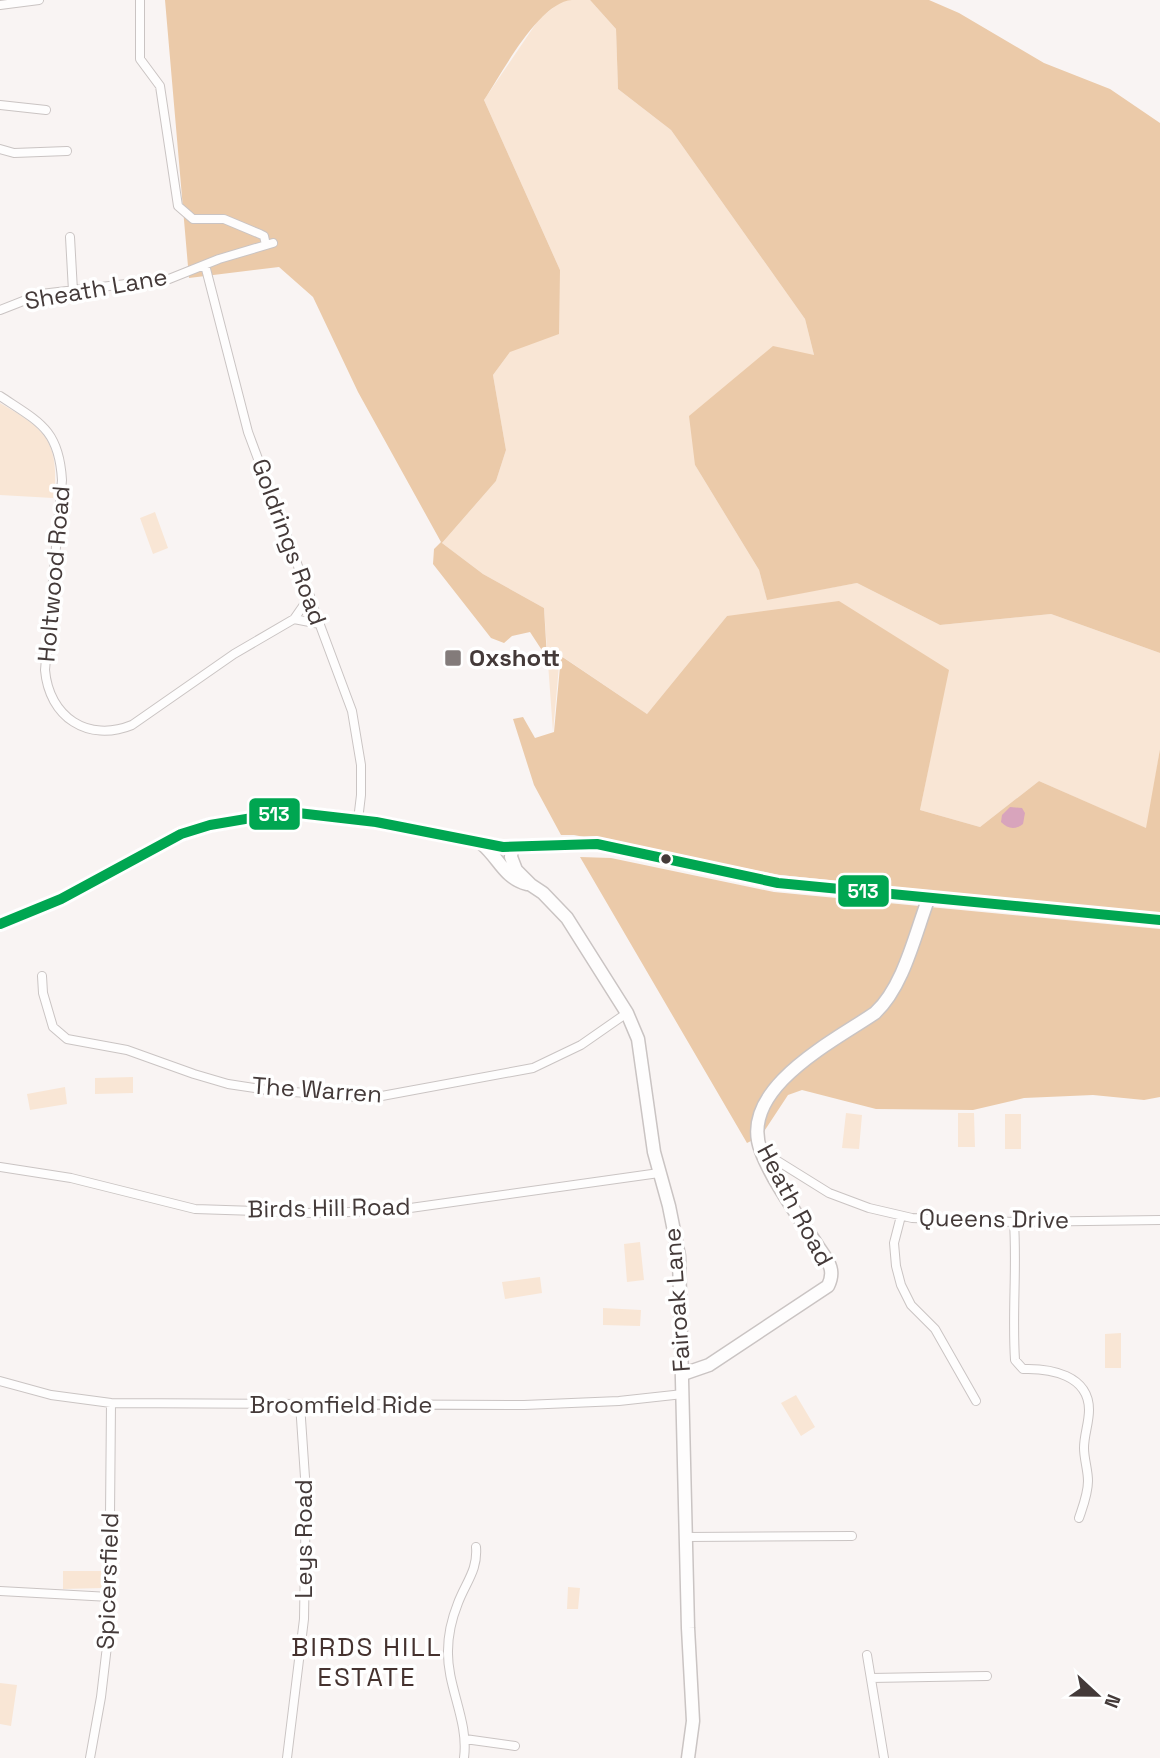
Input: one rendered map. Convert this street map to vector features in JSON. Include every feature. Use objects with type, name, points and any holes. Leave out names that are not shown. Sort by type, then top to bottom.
[{"type":"main road","points":[[0,924],[61,899],[181,834],[275,814],[298,813],[358,820],[482,844],[512,847],[593,844],[778,883],[1160,920]]},
{"type":"main road","points":[[482,844],[491,851],[511,878],[531,885]]},
{"type":"main road","name":"Fairoak Lane","points":[[512,847],[512,863],[516,870],[567,918],[626,1013],[638,1039],[654,1152],[676,1232],[679,1256],[693,1721],[688,1758]]},
{"type":"main road","name":"Heath Road","points":[[683,1374],[709,1364],[828,1286],[831,1266],[788,1200],[760,1150],[756,1127],[759,1114],[766,1099],[790,1071],[884,1005],[895,986],[929,897]]},
{"type":"street","points":[[0,5],[38,0]]},
{"type":"street","name":"Sheath Lane","points":[[0,310],[30,297],[169,279],[270,244],[264,236],[224,219],[192,219],[178,206],[160,86],[140,59],[140,0]]},
{"type":"street","points":[[0,105],[46,110]]},
{"type":"street","points":[[0,149],[14,153],[67,151]]},
{"type":"street","points":[[70,237],[73,291]]},
{"type":"street","name":"Goldrings Road","points":[[205,265],[248,432],[352,711],[358,735],[361,785],[358,820]]},
{"type":"street","name":"Holtwood Road","points":[[0,396],[46,428],[53,439],[61,467],[46,670],[50,696],[60,712],[84,727],[106,732],[121,730],[145,717],[251,643],[295,618],[310,596]]},
{"type":"street","points":[[295,618],[320,624]]},
{"type":"street","name":"The Warren","points":[[42,976],[43,993],[53,1027],[67,1039],[127,1050],[228,1084],[371,1098],[533,1068],[582,1045],[626,1013]]},
{"type":"street","name":"Queens Drive","points":[[760,1150],[829,1193],[901,1216],[931,1220],[1014,1222],[1160,1220]]},
{"type":"street","name":"Birds Hill Road","points":[[0,1167],[71,1178],[195,1209],[312,1213],[389,1211],[659,1173]]},
{"type":"street","points":[[901,1216],[894,1243],[901,1285],[911,1305],[935,1329],[976,1401]]},
{"type":"street","points":[[1014,1222],[1015,1360],[1023,1368],[1044,1368],[1069,1377],[1079,1385],[1089,1407],[1084,1450],[1088,1493],[1079,1518]]},
{"type":"street","name":"Broomfield Ride","points":[[0,1381],[65,1398],[111,1403],[536,1405],[619,1401],[683,1394]]},
{"type":"street","name":"Spicersfield","points":[[90,1758],[106,1665],[110,1597],[111,1403]]},
{"type":"street","name":"Leys Road","points":[[287,1758],[304,1619],[306,1492],[300,1404]]},
{"type":"street","points":[[686,1536],[852,1536]]},
{"type":"street","points":[[464,1758],[466,1739],[449,1671],[448,1651],[459,1601],[476,1565],[476,1547]]},
{"type":"street","points":[[0,1591],[110,1597]]},
{"type":"street","points":[[867,1656],[884,1758]]},
{"type":"street","points":[[871,1678],[987,1676]]},
{"type":"street","points":[[466,1739],[515,1746]]},
{"type":"shaded area","points":[[165,0],[572,0],[559,4],[534,25],[484,100],[560,270],[559,334],[510,352],[493,375],[506,450],[496,481],[442,543],[483,574],[544,608],[547,658],[530,632],[512,636],[504,643],[491,638],[433,564],[434,549],[441,542],[358,392],[313,297],[279,267],[189,278]]},
{"type":"shaded area","points":[[563,0],[590,0],[616,29],[618,89],[671,130],[805,319],[814,355],[695,465],[759,570],[767,599],[857,583],[940,625],[1051,614],[1160,653],[1160,749],[1147,829],[1039,781],[980,827],[920,810],[948,670],[727,616],[647,714],[560,655],[553,732],[544,608],[483,574],[442,543],[496,481],[506,450],[493,375],[560,270],[484,100],[539,19]]},
{"type":"shaded area","points":[[590,0],[929,0],[959,13],[1044,63],[1110,89],[1160,123],[1160,653],[1051,614],[940,625],[857,583],[767,600],[759,570],[695,465],[689,416],[773,346],[814,355],[805,319],[671,130],[618,89],[616,29]]},
{"type":"shaded area","points":[[0,403],[30,422],[45,437],[54,458],[53,498],[0,495]]},
{"type":"shaded area","points":[[155,512],[168,548],[153,554],[140,518]]},
{"type":"shaded area","points":[[839,601],[949,670],[920,810],[980,827],[1039,781],[1146,828],[1160,749],[1160,914],[780,875],[574,835],[561,835],[534,785],[513,719],[523,717],[535,738],[554,732],[561,656],[647,714],[727,616]]},
{"type":"shaded area","points":[[1010,807],[1022,808],[1025,813],[1023,824],[1014,828],[1001,822],[1002,815]]},
{"type":"shaded area","points":[[580,857],[611,858],[774,892],[1160,929],[1160,1097],[1144,1100],[1093,1095],[1024,1098],[973,1110],[876,1109],[802,1090],[788,1095],[761,1136],[747,1143]]},
{"type":"shaded area","points":[[133,1077],[133,1093],[95,1094],[95,1078]]},
{"type":"shaded area","points":[[65,1087],[67,1104],[30,1110],[27,1094]]},
{"type":"shaded area","points":[[846,1113],[862,1115],[859,1149],[842,1148]]},
{"type":"shaded area","points":[[958,1113],[974,1113],[975,1147],[958,1147]]},
{"type":"shaded area","points":[[1005,1114],[1021,1114],[1021,1149],[1005,1149]]},
{"type":"shaded area","points":[[640,1242],[644,1280],[627,1282],[624,1244]]},
{"type":"shaded area","points":[[540,1277],[542,1293],[505,1299],[502,1282]]},
{"type":"shaded area","points":[[603,1308],[641,1310],[640,1326],[603,1325]]},
{"type":"shaded area","points":[[1121,1333],[1121,1368],[1105,1368],[1105,1334]]},
{"type":"shaded area","points":[[796,1395],[815,1427],[801,1436],[781,1403]]},
{"type":"shaded area","points":[[63,1571],[103,1571],[103,1588],[63,1589]]},
{"type":"shaded area","points":[[568,1587],[580,1588],[578,1609],[567,1609]]},
{"type":"shaded area","points":[[0,1683],[17,1685],[11,1726],[0,1724]]},
{"type":"transit line","name":"513","points":[[0,924],[61,899],[181,834],[210,825],[275,814],[298,813],[376,822],[503,847],[597,844],[778,883],[1160,920]]},
{"type":"place","name":"Oxshott","points":[[453,658]]},
{"type":"district","name":"BIRDS HILL ESTATE","points":[[367,1662]]}]
